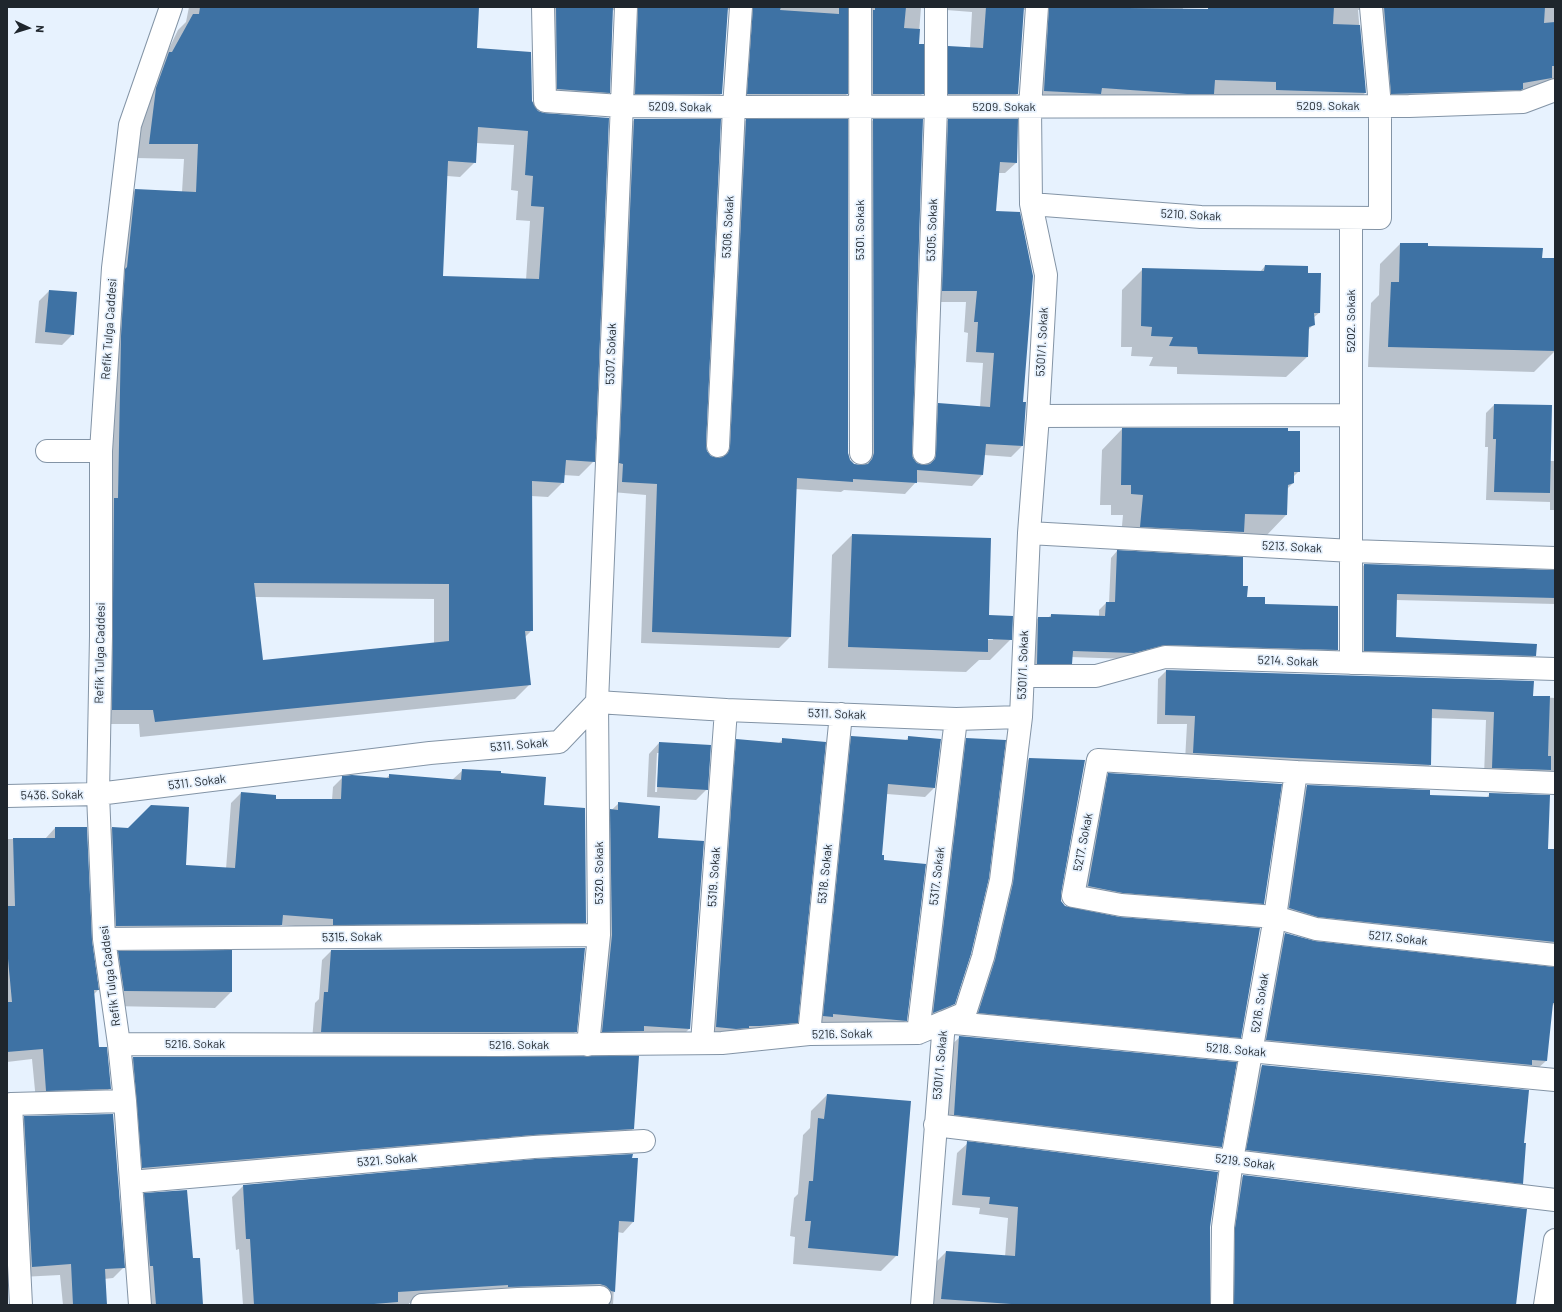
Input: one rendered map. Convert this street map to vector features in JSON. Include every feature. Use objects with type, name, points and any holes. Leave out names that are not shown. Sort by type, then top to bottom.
[{"type":"street","name":"Refik Tulga Caddesi","points":[[140,1305],[119,1044],[104,939],[98,794],[101,636],[101,451],[113,268],[130,125],[172,7]]},
{"type":"street","name":"5209. Sokak","points":[[543,7],[545,102],[621,106],[734,107],[1380,106],[1523,102],[1555,90]]},
{"type":"street","name":"5307. Sokak","points":[[597,702],[626,7]]},
{"type":"street","name":"5306. Sokak","points":[[718,446],[734,107],[741,7]]},
{"type":"street","name":"5301. Sokak","points":[[860,7],[861,453]]},
{"type":"street","name":"5305. Sokak","points":[[924,453],[936,107],[936,7]]},
{"type":"street","name":"5301/1. Sokak","points":[[922,1305],[944,1022],[965,1013],[983,957],[1001,880],[1021,717],[1029,533],[1038,416],[1046,274],[1031,204],[1030,107],[1037,7]]},
{"type":"street","points":[[1351,218],[1380,218],[1380,106],[1371,7]]},
{"type":"street","name":"5210. Sokak","points":[[1031,204],[1201,217],[1351,218]]},
{"type":"street","name":"5202. Sokak","points":[[1351,218],[1351,663]]},
{"type":"street","points":[[1038,416],[1351,415]]},
{"type":"street","points":[[47,451],[101,451]]},
{"type":"street","name":"5213. Sokak","points":[[1029,533],[1352,550],[1555,558]]},
{"type":"street","name":"5214. Sokak","points":[[1023,676],[1096,676],[1165,657],[1555,669]]},
{"type":"street","name":"5311. Sokak","points":[[98,794],[430,753],[559,742],[597,702],[726,710],[956,719],[1021,717]]},
{"type":"street","name":"5320. Sokak","points":[[588,1045],[599,935],[597,702]]},
{"type":"street","name":"5319. Sokak","points":[[702,1043],[726,710]]},
{"type":"street","name":"5318. Sokak","points":[[809,1034],[841,714]]},
{"type":"street","name":"5317. Sokak","points":[[918,1033],[956,719]]},
{"type":"street","name":"5217. Sokak","points":[[1555,783],[1296,772],[1098,760],[1073,896],[1121,905],[1275,917],[1316,929],[1555,956]]},
{"type":"street","name":"5216. Sokak","points":[[1222,1305],[1223,1227],[1232,1160],[1275,917],[1296,772]]},
{"type":"street","name":"5436. Sokak","points":[[7,796],[98,794]]},
{"type":"street","name":"5315. Sokak","points":[[104,939],[599,935]]},
{"type":"street","name":"5218. Sokak","points":[[918,1033],[944,1022],[1555,1080]]},
{"type":"street","name":"5216. Sokak","points":[[119,1044],[588,1045],[702,1043],[809,1034],[918,1033]]},
{"type":"street","points":[[21,1305],[9,1105],[124,1101]]},
{"type":"street","name":"5219. Sokak","points":[[935,1125],[1555,1200]]},
{"type":"street","name":"5321. Sokak","points":[[131,1182],[534,1148],[644,1141]]},
{"type":"street","points":[[1545,1305],[1555,1240]]},
{"type":"street","points":[[422,1305],[518,1299],[600,1297]]},
{"type":"building","points":[[200,7],[479,7],[477,48],[531,52],[532,101],[538,111],[544,113],[609,118],[595,462],[566,460],[564,483],[532,481],[533,631],[525,631],[531,685],[155,722],[153,710],[112,710],[114,498],[118,498],[121,336],[125,269],[127,267],[135,189],[196,192],[198,144],[149,144],[156,88],[169,52],[172,52],[193,14],[199,14]],"holes":[[[478,127],[528,131],[525,175],[533,176],[531,206],[544,207],[539,279],[443,276],[448,161],[476,163]],[[254,583],[449,584],[449,641],[263,660]]]},
{"type":"building","points":[[556,7],[613,7],[610,93],[557,89]]},
{"type":"building","points":[[638,7],[728,7],[722,94],[635,94]]},
{"type":"building","points":[[753,7],[781,7],[780,10],[839,14],[839,8],[848,8],[848,94],[747,94]]},
{"type":"building","points":[[875,7],[906,7],[904,28],[920,29],[919,44],[924,44],[924,94],[873,94],[873,10],[875,10]]},
{"type":"building","points":[[986,7],[1024,7],[1018,94],[948,94],[948,46],[983,48]]},
{"type":"building","points":[[1049,7],[1208,9],[1208,7],[1334,7],[1333,24],[1360,25],[1366,93],[1276,90],[1276,82],[1215,80],[1214,94],[1187,94],[1102,88],[1101,94],[1044,91]]},
{"type":"building","points":[[1384,7],[1545,7],[1544,23],[1555,22],[1555,66],[1552,66],[1552,78],[1523,83],[1523,89],[1521,90],[1391,94]]},
{"type":"building","points":[[634,119],[721,119],[706,445],[707,451],[711,456],[718,458],[723,457],[728,453],[730,447],[746,119],[848,119],[848,453],[850,460],[854,464],[861,465],[868,464],[874,453],[873,119],[923,119],[912,453],[913,458],[917,463],[924,465],[930,464],[935,459],[938,403],[990,407],[994,353],[976,352],[978,322],[974,322],[977,291],[942,291],[948,119],[1018,119],[1017,163],[1000,162],[996,211],[1020,212],[1033,276],[1023,402],[1026,402],[1023,446],[986,444],[983,475],[917,470],[917,483],[853,479],[853,482],[797,478],[791,637],[652,632],[657,484],[622,482],[623,464],[619,463]]},
{"type":"building","points":[[1400,243],[1428,243],[1428,246],[1543,248],[1542,258],[1555,258],[1555,351],[1388,347],[1391,282],[1399,282]]},
{"type":"building","points":[[1265,265],[1308,266],[1308,273],[1321,273],[1320,313],[1314,313],[1315,325],[1309,327],[1308,357],[1198,354],[1197,347],[1169,346],[1173,337],[1151,336],[1152,327],[1141,326],[1142,268],[1264,271]]},
{"type":"building","points":[[49,290],[77,292],[74,335],[45,332]]},
{"type":"building","points":[[1494,404],[1552,405],[1550,493],[1494,492],[1496,439],[1493,439]]},
{"type":"building","points":[[1122,428],[1288,428],[1288,431],[1300,431],[1300,472],[1294,472],[1294,483],[1288,485],[1287,515],[1245,514],[1244,532],[1140,527],[1143,495],[1131,494],[1131,485],[1121,485]]},
{"type":"building","points":[[852,534],[991,538],[989,615],[1013,616],[1012,640],[988,639],[988,652],[848,647]]},
{"type":"building","points":[[1117,550],[1243,557],[1243,586],[1248,586],[1247,597],[1265,597],[1265,604],[1338,606],[1338,650],[1165,645],[1134,653],[1073,651],[1072,664],[1037,664],[1038,617],[1051,617],[1051,614],[1105,616],[1106,602],[1115,602]]},
{"type":"building","points":[[1364,564],[1555,570],[1555,598],[1397,594],[1396,637],[1537,644],[1536,656],[1364,651]]},
{"type":"building","points":[[1166,670],[1534,681],[1533,696],[1550,696],[1548,756],[1551,756],[1551,770],[1492,768],[1494,712],[1432,709],[1431,765],[1193,753],[1195,716],[1165,715]]},
{"type":"building","points":[[851,736],[908,740],[908,736],[941,739],[935,788],[888,784],[882,855],[884,855],[884,860],[926,864],[907,1021],[833,1014],[833,1017],[823,1016]]},
{"type":"building","points":[[782,738],[826,742],[798,1023],[749,1026],[749,1028],[736,1029],[716,1027],[736,739],[782,743]]},
{"type":"building","points":[[966,738],[1006,740],[989,878],[971,954],[955,1004],[933,1013]]},
{"type":"building","points":[[659,742],[711,745],[708,790],[657,787]]},
{"type":"building","points":[[1029,758],[1085,760],[1061,894],[1061,901],[1065,906],[1120,917],[1260,928],[1241,1038],[978,1013],[995,960],[1013,883]]},
{"type":"building","points":[[462,769],[501,771],[501,773],[546,777],[544,805],[585,808],[586,923],[333,925],[333,919],[283,915],[282,925],[116,926],[112,827],[128,828],[151,805],[189,807],[186,865],[235,868],[241,792],[276,795],[276,799],[341,799],[342,776],[352,775],[389,778],[389,774],[461,780]]},
{"type":"building","points":[[1108,773],[1282,784],[1264,904],[1123,893],[1088,886]]},
{"type":"building","points":[[1307,785],[1430,790],[1430,795],[1489,797],[1489,793],[1550,795],[1548,849],[1555,849],[1555,942],[1318,917],[1289,908]]},
{"type":"building","points":[[618,802],[660,806],[658,838],[704,841],[690,1029],[644,1026],[644,1031],[602,1032],[612,935],[610,809],[618,810]]},
{"type":"building","points":[[55,827],[87,827],[92,940],[99,990],[94,990],[99,1047],[107,1047],[111,1089],[46,1091],[43,1049],[7,1052],[7,1002],[12,1002],[7,948],[7,906],[15,906],[13,838],[55,838]]},
{"type":"building","points":[[1285,933],[1315,941],[1555,967],[1555,1003],[1553,1003],[1547,1061],[1532,1060],[1532,1065],[1266,1040]]},
{"type":"building","points":[[585,948],[577,1032],[321,1032],[324,992],[328,992],[331,950]]},
{"type":"building","points":[[232,950],[232,992],[124,991],[118,951]]},
{"type":"building","points":[[959,1036],[1237,1062],[1222,1147],[954,1115]]},
{"type":"building","points":[[639,1056],[634,1129],[533,1135],[142,1168],[133,1057]]},
{"type":"building","points":[[1262,1065],[1529,1090],[1524,1143],[1526,1143],[1523,1184],[1246,1150]]},
{"type":"building","points":[[827,1094],[911,1101],[898,1256],[808,1248],[811,1221],[805,1221],[809,1181],[813,1181],[818,1118],[824,1119]]},
{"type":"building","points":[[113,1114],[125,1268],[105,1269],[107,1305],[73,1305],[71,1264],[32,1267],[24,1116]]},
{"type":"building","points":[[967,1141],[1218,1172],[1210,1227],[1210,1305],[1025,1305],[941,1299],[946,1251],[1015,1256],[1018,1207],[989,1204],[990,1197],[962,1195]]},
{"type":"building","points":[[633,1154],[632,1158],[638,1158],[634,1222],[619,1221],[615,1292],[600,1284],[508,1287],[508,1285],[398,1292],[398,1302],[374,1305],[254,1305],[250,1239],[246,1239],[243,1185],[535,1159]]},
{"type":"building","points":[[1243,1175],[1527,1209],[1516,1305],[1234,1305],[1235,1228]]},
{"type":"building","points":[[187,1190],[193,1258],[200,1258],[203,1305],[156,1305],[153,1266],[150,1266],[144,1193]]}]
